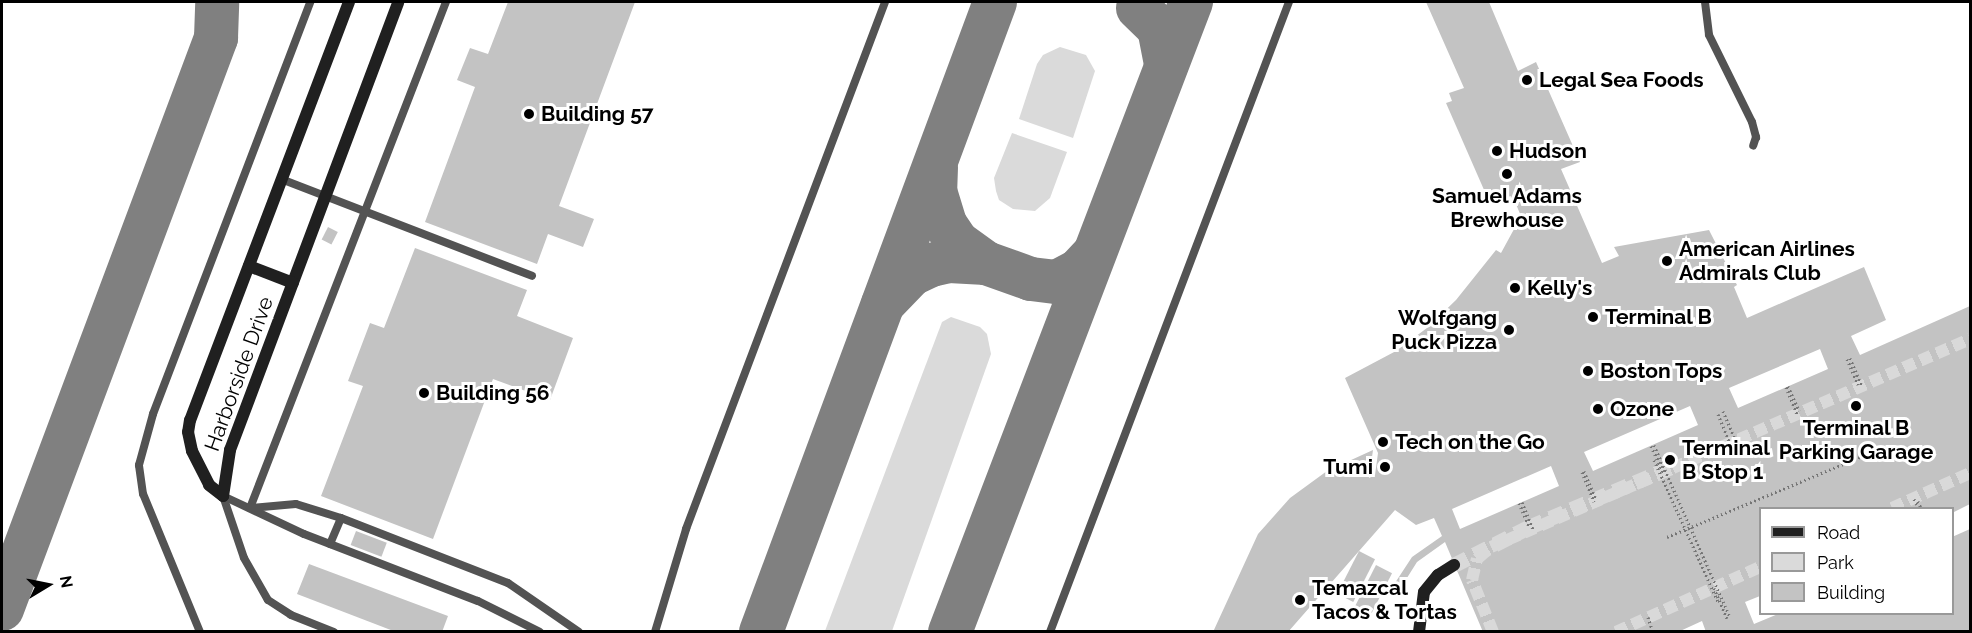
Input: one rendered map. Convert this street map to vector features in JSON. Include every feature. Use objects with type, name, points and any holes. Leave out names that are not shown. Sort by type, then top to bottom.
[{"type":"street","name":"Harborside Drive","points":[[223,496],[203,477],[188,432],[349,2]]},
{"type":"street","name":"Harborside Drive","points":[[223,496],[230,450],[399,2]]},
{"type":"street","points":[[249,266],[292,283]]},
{"type":"street","points":[[1419,632],[1419,603],[1424,592],[1438,575],[1454,564]]},
{"type":"lane","points":[[200,632],[143,494],[139,465],[153,414],[310,2]]},
{"type":"lane","points":[[250,508],[446,2]]},
{"type":"lane","points":[[655,632],[686,529],[885,2]]},
{"type":"lane","points":[[1050,632],[1289,2]]},
{"type":"lane","points":[[1705,2],[1709,36],[1752,122],[1756,136],[1753,146]]},
{"type":"lane","points":[[281,179],[532,276]]},
{"type":"lane","points":[[223,496],[330,544],[478,601],[540,632]]},
{"type":"lane","points":[[223,496],[258,588],[278,608],[317,628],[334,632]]},
{"type":"lane","points":[[250,508],[296,504],[340,518],[508,584],[579,632]]},
{"type":"lane","points":[[330,544],[340,518]]},
{"type":"path","points":[[1849,358],[1860,385]]},
{"type":"path","points":[[1787,387],[1798,412]]},
{"type":"path","points":[[1723,411],[1735,439]]},
{"type":"path","points":[[1718,414],[1730,443]]},
{"type":"path","points":[[1663,472],[1653,445],[1729,618],[1714,588]]},
{"type":"path","points":[[1666,537],[1875,451]]},
{"type":"path","points":[[1654,460],[1718,602]]},
{"type":"path","points":[[1583,471],[1595,501]]},
{"type":"path","points":[[1916,500],[1920,507]]},
{"type":"path","points":[[1521,503],[1531,528]]},
{"type":"path","points":[[1647,618],[1652,632]]},
{"type":"green space","points":[[1060,47],[1086,55],[1095,71],[1073,138],[1019,119],[1037,64],[1043,55]]},
{"type":"green space","points":[[1012,133],[1067,152],[1050,198],[1035,211],[1013,209],[999,200],[996,191],[994,178]]},
{"type":"green space","points":[[951,317],[980,327],[987,334],[991,354],[892,631],[825,631],[942,322]]},
{"type":"building","name":"Building 57","points":[[508,2],[635,2],[559,206],[594,219],[583,247],[548,234],[537,264],[425,222],[475,87],[457,80],[470,48],[488,54]]},
{"type":"building","name":"Terminal B","points":[[1426,2],[1489,2],[1518,71],[1536,62],[1580,162],[1561,169],[1602,263],[1619,256],[1614,247],[1709,230],[1737,285],[1734,287],[1747,318],[1864,267],[1886,320],[1851,336],[1860,355],[1970,306],[1970,504],[1954,512],[1954,507],[1759,507],[1759,596],[1745,602],[1754,624],[1776,615],[1954,615],[1954,536],[1970,529],[1970,632],[1706,632],[1702,621],[1678,632],[1483,632],[1445,542],[1417,562],[1400,589],[1393,586],[1412,557],[1442,536],[1434,518],[1416,525],[1395,510],[1288,632],[1213,632],[1258,534],[1290,498],[1327,471],[1373,450],[1369,478],[1375,475],[1378,453],[1345,378],[1396,351],[1427,328],[1456,300],[1496,250],[1501,253],[1519,220],[1523,221],[1513,197],[1497,204],[1494,197],[1488,199],[1446,103],[1452,101],[1449,93],[1464,88]],"holes":[[[1820,349],[1828,369],[1738,408],[1729,388]],[[1690,406],[1698,425],[1593,471],[1584,452]],[[1551,466],[1559,486],[1460,529],[1452,509]]]},
{"type":"building","points":[[328,227],[338,232],[331,244],[322,239]]},
{"type":"building","name":"Building 56","points":[[415,248],[527,290],[517,316],[573,338],[550,400],[493,379],[433,539],[321,496],[363,386],[348,381],[370,323],[384,328]]},
{"type":"building","points":[[356,531],[387,543],[381,557],[351,545]]},
{"type":"building","points":[[1359,551],[1375,559],[1353,602],[1337,594]]},
{"type":"building","points":[[309,564],[448,616],[442,632],[396,632],[297,594]]},
{"type":"building","points":[[1376,565],[1392,573],[1371,615],[1355,607]]},
{"type":"taxiway","points":[[2,609],[216,38],[217,2]]},
{"type":"taxiway","points":[[761,632],[995,2]]},
{"type":"taxiway","points":[[950,632],[1191,2]]},
{"type":"taxiway","points":[[1138,8],[1159,28],[1166,65]]},
{"type":"taxiway","points":[[936,167],[935,191],[945,224],[957,242],[986,263],[1031,279],[1057,282],[1078,271],[1094,254]]},
{"type":"taxiway","points":[[883,304],[912,274],[931,265],[949,261],[986,263]]},
{"type":"tunnel","points":[[1493,632],[1472,580],[1477,559],[1491,547],[1970,339]]},
{"type":"tunnel","points":[[1454,565],[1529,527],[1674,466]]},
{"type":"tunnel","points":[[1894,507],[1970,473]]},
{"type":"tunnel","points":[[1616,632],[1759,567]]},
{"type":"place","name":"Legal Sea Foods","points":[[1527,80]]},
{"type":"place","name":"Building 57","points":[[529,114]]},
{"type":"place","name":"Hudson","points":[[1497,151]]},
{"type":"place","name":"Samuel Adams Brewhouse","points":[[1507,174]]},
{"type":"place","name":"American Airlines Admirals Club","points":[[1667,261]]},
{"type":"place","name":"Kelly's","points":[[1515,288]]},
{"type":"place","name":"Terminal B","points":[[1593,317]]},
{"type":"place","name":"Wolfgang Puck Pizza","points":[[1509,330]]},
{"type":"place","name":"Boston Tops","points":[[1588,371]]},
{"type":"place","name":"Building 56","points":[[424,393]]},
{"type":"place","name":"Terminal B Parking Garage","points":[[1856,406]]},
{"type":"place","name":"Ozone","points":[[1598,409]]},
{"type":"place","name":"Tech on the Go","points":[[1383,442]]},
{"type":"place","name":"Terminal B Stop 1","points":[[1670,460]]},
{"type":"place","name":"Tumi","points":[[1385,467]]},
{"type":"place","name":"Temazcal Tacos & Tortas","points":[[1300,600]]}]
